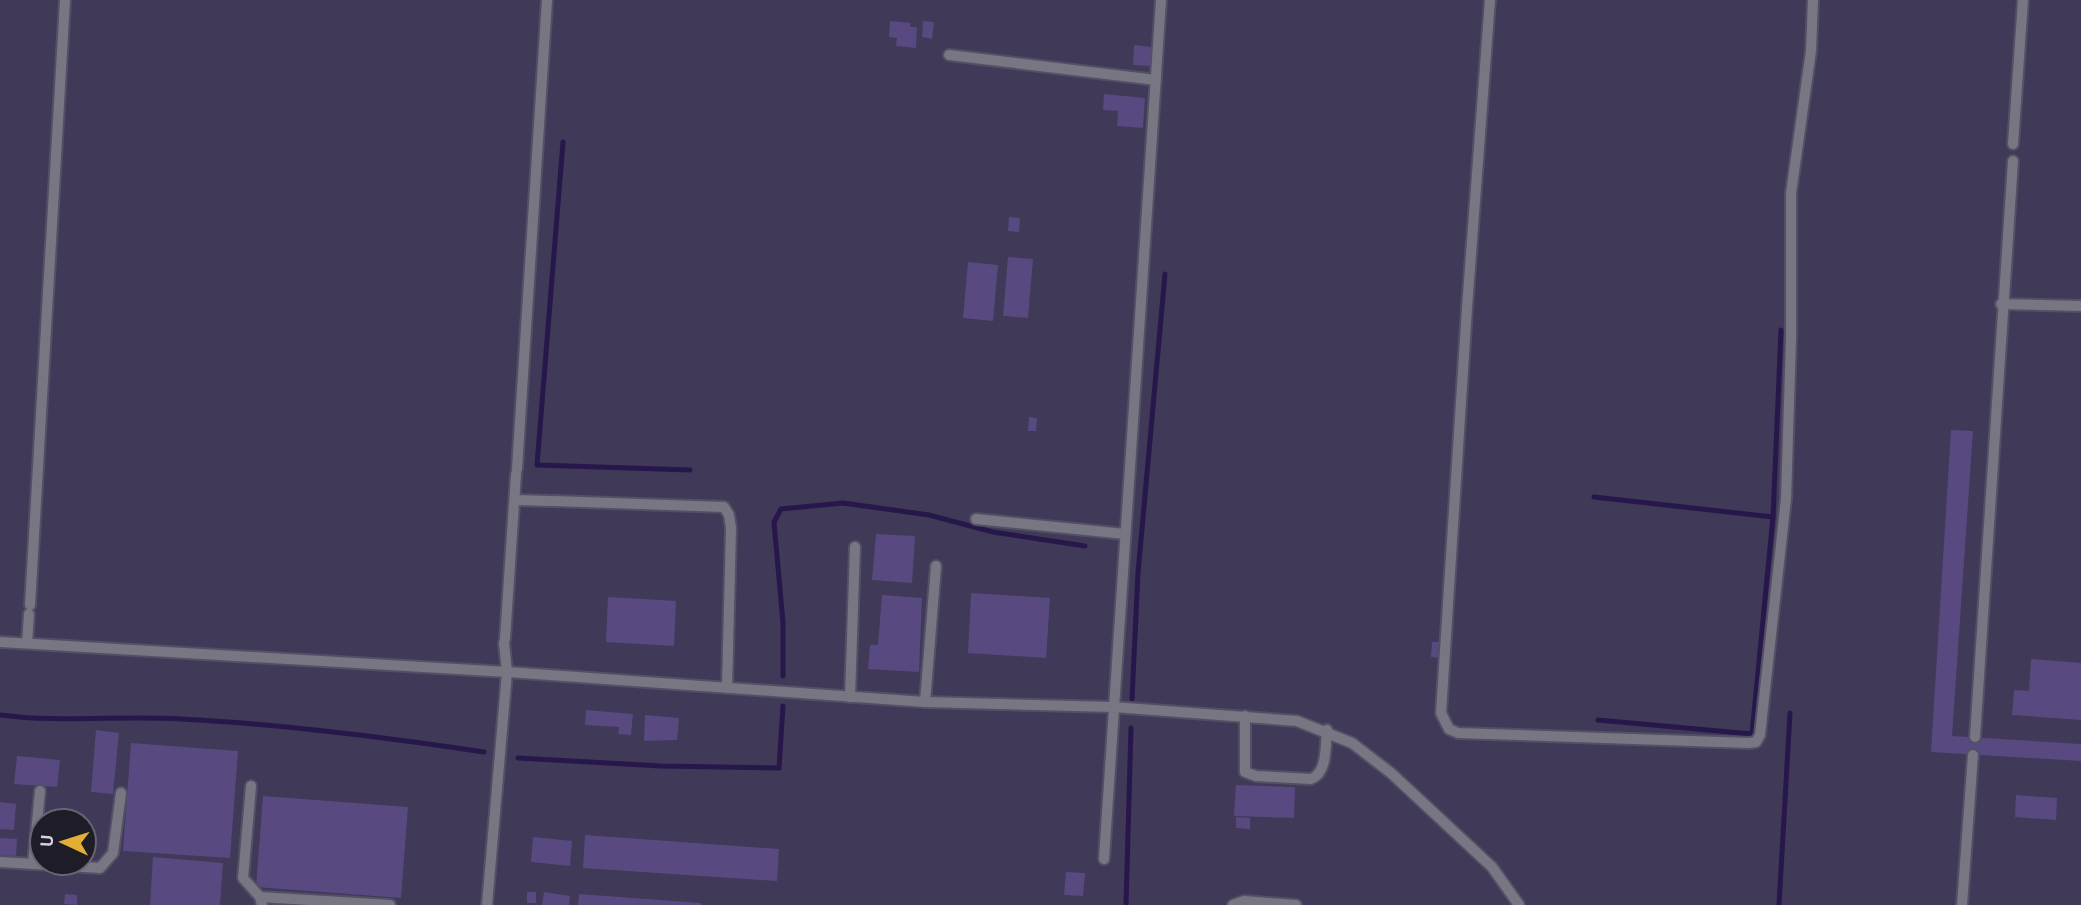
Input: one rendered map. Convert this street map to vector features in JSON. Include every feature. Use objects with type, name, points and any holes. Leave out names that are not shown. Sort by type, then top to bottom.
[{"type":"lane","points":[[27,643],[65,0]]},
{"type":"lane","points":[[487,905],[507,672],[505,641],[547,0]]},
{"type":"lane","points":[[1104,859],[1161,0]]},
{"type":"lane","points":[[1490,0],[1466,307],[1441,713],[1449,729],[1458,733],[1749,743],[1756,742],[1760,735],[1786,499],[1791,339],[1790,205],[1811,51],[1813,0]]},
{"type":"lane","points":[[2013,144],[2023,0]]},
{"type":"lane","points":[[949,55],[1156,80]]},
{"type":"lane","points":[[1975,737],[2012,161]]},
{"type":"lane","points":[[2001,304],[2081,306]]},
{"type":"lane","points":[[514,500],[712,504],[724,507],[731,528],[727,688]]},
{"type":"lane","points":[[976,519],[1125,534]]},
{"type":"lane","points":[[850,696],[855,547]]},
{"type":"lane","points":[[925,702],[936,566]]},
{"type":"lane","points":[[0,642],[507,672],[925,702],[1113,707],[1297,721],[1327,730],[1352,743],[1433,809],[1492,867],[1519,905]]},
{"type":"lane","points":[[1245,716],[1243,763],[1245,772],[1256,776],[1311,779],[1318,776],[1323,767],[1327,730]]},
{"type":"lane","points":[[1962,905],[1973,755]]},
{"type":"lane","points":[[251,786],[243,878],[261,901],[390,905]]},
{"type":"lane","points":[[38,807],[40,791]]},
{"type":"lane","points":[[98,867],[106,864],[115,845],[121,793]]},
{"type":"lane","points":[[0,862],[28,864]]},
{"type":"lane","points":[[1233,905],[1244,901],[1296,905]]},
{"type":"shaded area","points":[[0,0],[2081,0],[2081,905],[0,905]]},
{"type":"building","points":[[890,21],[911,23],[910,27],[917,27],[916,48],[896,46],[897,38],[889,37]]},
{"type":"building","points":[[923,21],[934,22],[932,39],[922,37]]},
{"type":"building","points":[[1134,45],[1152,47],[1150,66],[1133,65]]},
{"type":"building","points":[[1104,94],[1145,98],[1143,128],[1117,126],[1118,111],[1103,110]]},
{"type":"building","points":[[1009,217],[1020,218],[1019,232],[1008,231]]},
{"type":"building","points":[[1008,257],[1033,259],[1028,318],[1003,316]]},
{"type":"building","points":[[968,262],[998,265],[993,321],[963,318]]},
{"type":"building","points":[[1029,417],[1037,418],[1036,431],[1028,431]]},
{"type":"building","points":[[1951,430],[1973,431],[1952,736],[2081,744],[2081,761],[1931,752]]},
{"type":"building","points":[[876,534],[915,536],[912,583],[872,580]]},
{"type":"building","points":[[971,593],[1050,598],[1046,658],[968,653]]},
{"type":"building","points":[[882,595],[922,598],[919,672],[868,669],[870,645],[878,645]]},
{"type":"building","points":[[608,597],[676,601],[674,646],[606,642]]},
{"type":"building","points":[[1432,642],[1441,642],[1440,658],[1431,657]]},
{"type":"building","points":[[2031,659],[2081,663],[2081,720],[2012,715],[2014,690],[2029,691]]},
{"type":"building","points":[[586,710],[633,714],[631,735],[618,734],[619,727],[585,725]]},
{"type":"building","points":[[645,715],[679,718],[677,740],[644,741]]},
{"type":"building","points":[[96,730],[119,733],[113,794],[91,792]]},
{"type":"building","points":[[131,743],[238,751],[230,858],[123,851]]},
{"type":"building","points":[[17,756],[60,760],[57,787],[14,784]]},
{"type":"building","points":[[1236,785],[1295,787],[1294,818],[1234,816]]},
{"type":"building","points":[[2016,795],[2057,798],[2056,820],[2015,817]]},
{"type":"building","points":[[263,796],[408,807],[401,898],[256,887]]},
{"type":"building","points":[[0,802],[16,804],[14,830],[0,829]]},
{"type":"building","points":[[1236,817],[1250,818],[1250,829],[1236,828]]},
{"type":"building","points":[[585,835],[779,849],[777,881],[583,868]]},
{"type":"building","points":[[533,837],[572,841],[570,866],[531,862]]},
{"type":"building","points":[[0,838],[17,839],[16,856],[0,855]]},
{"type":"building","points":[[153,857],[223,863],[220,905],[150,905]]},
{"type":"building","points":[[1066,872],[1085,873],[1083,896],[1064,895]]},
{"type":"building","points":[[527,892],[536,892],[536,903],[527,903]]},
{"type":"building","points":[[544,892],[570,896],[569,905],[542,905]]},
{"type":"building","points":[[65,894],[77,895],[77,905],[64,904]]},
{"type":"building","points":[[579,894],[701,903],[701,905],[578,905]]},
{"type":"waterway","points":[[563,142],[537,465],[690,470]]},
{"type":"waterway","points":[[1132,699],[1138,573],[1165,274]]},
{"type":"waterway","points":[[1594,497],[1773,517],[1781,330]]},
{"type":"waterway","points":[[783,676],[783,623],[774,522],[781,509],[843,503],[929,515],[993,532],[1085,546]]},
{"type":"waterway","points":[[1598,720],[1752,734],[1773,517]]},
{"type":"waterway","points":[[518,758],[661,766],[779,768],[783,706]]},
{"type":"waterway","points":[[1779,905],[1790,713]]},
{"type":"waterway","points":[[0,715],[219,721],[332,732],[484,752]]},
{"type":"waterway","points":[[1126,905],[1131,728]]}]
